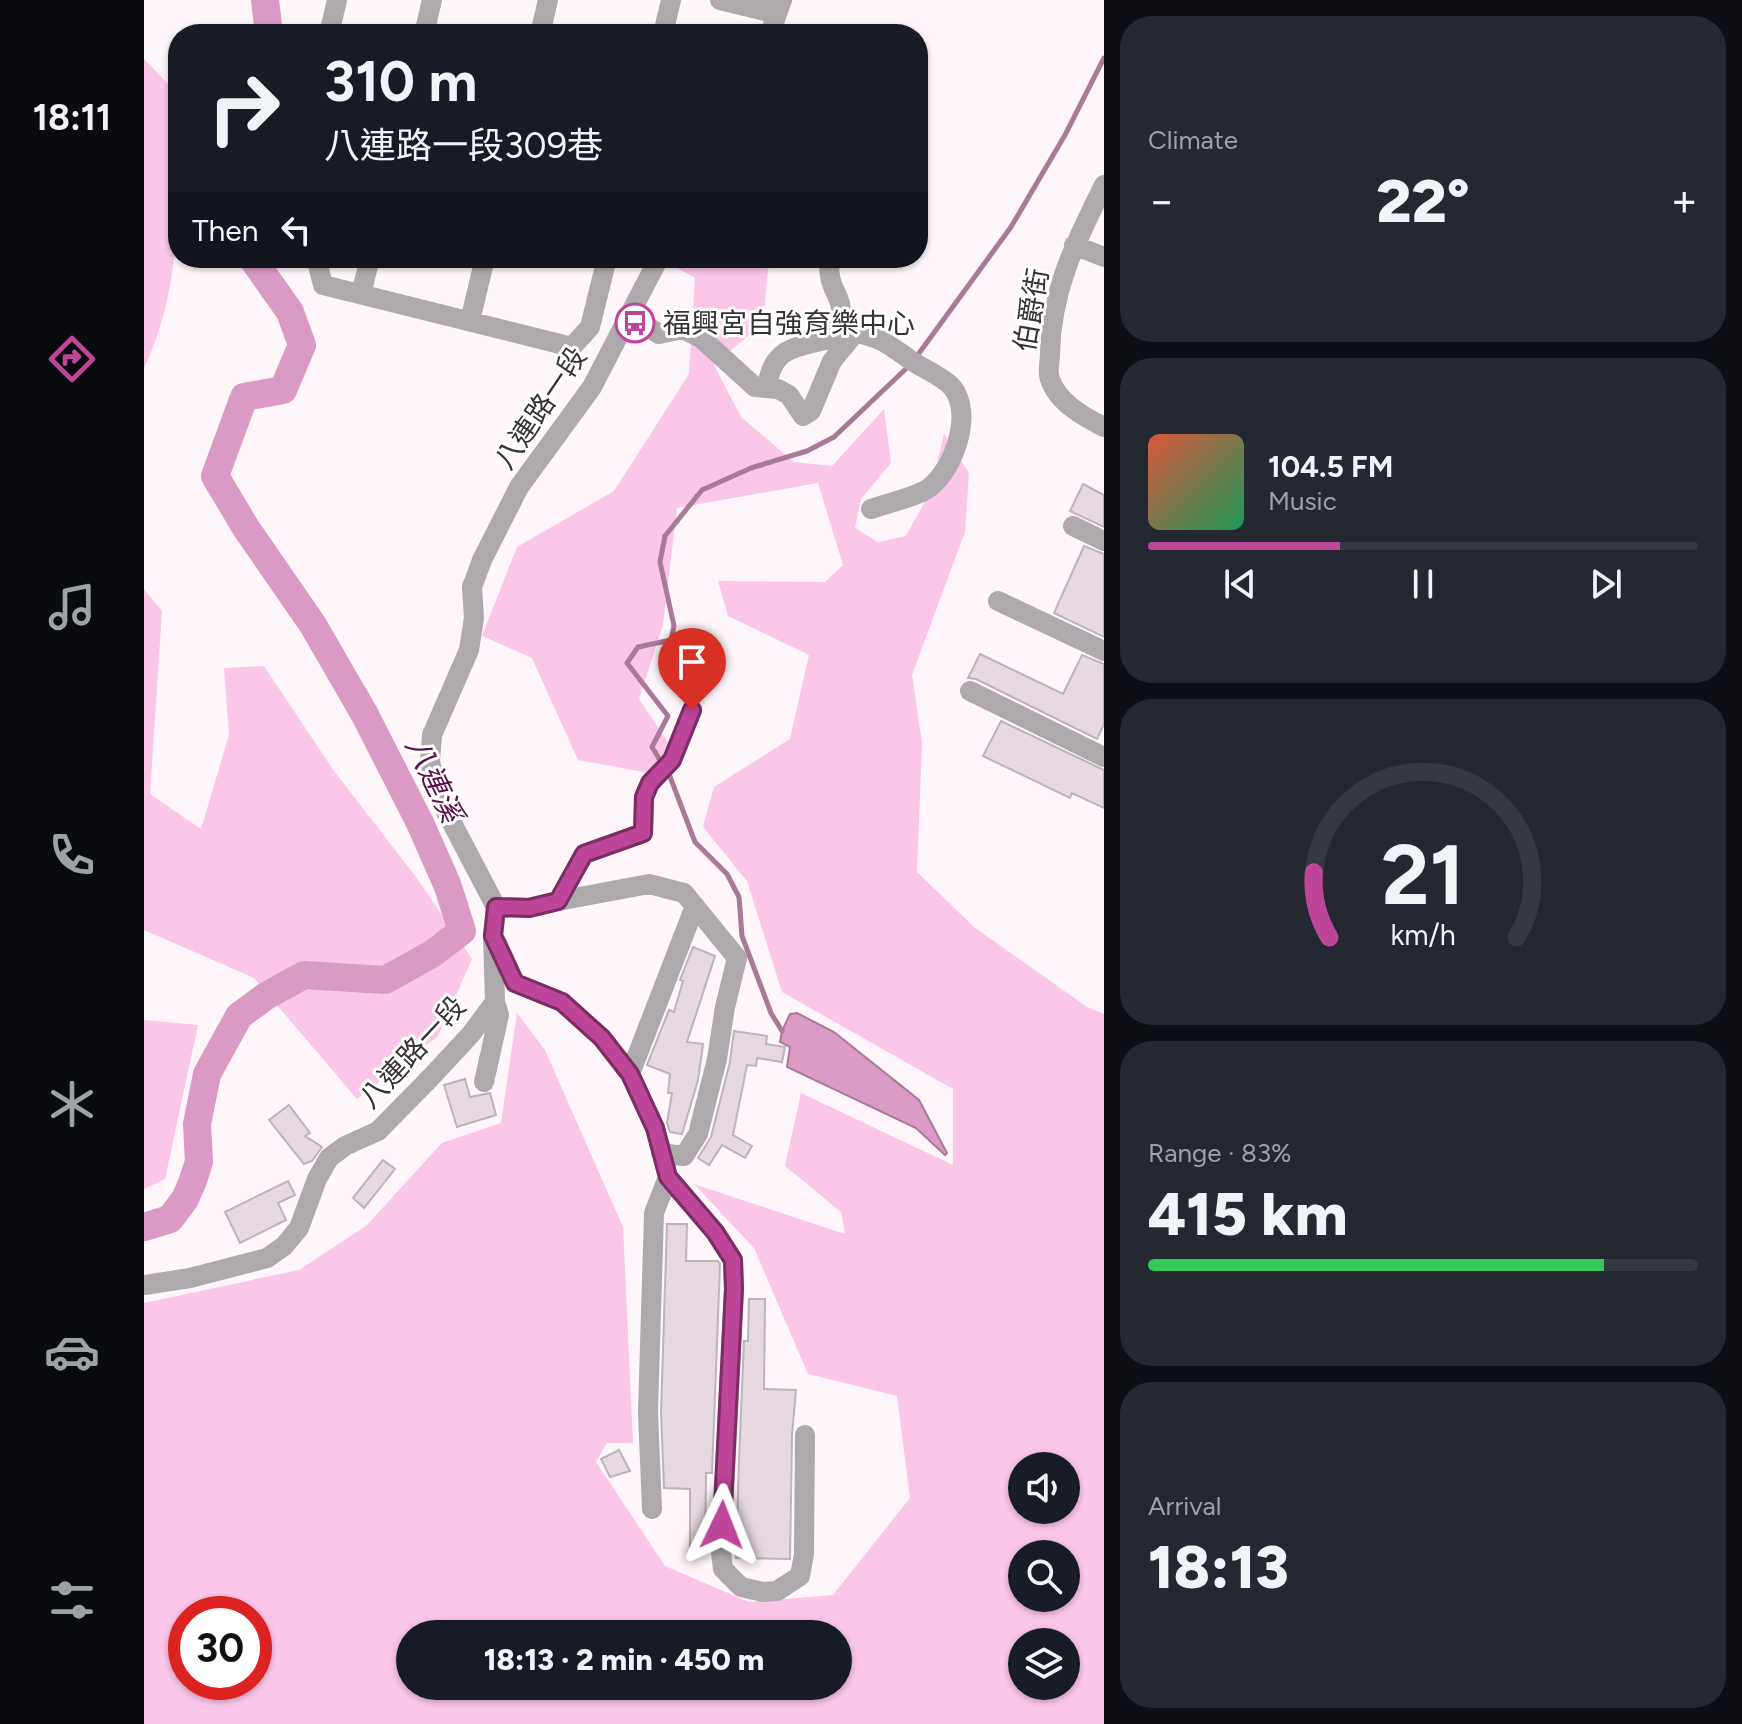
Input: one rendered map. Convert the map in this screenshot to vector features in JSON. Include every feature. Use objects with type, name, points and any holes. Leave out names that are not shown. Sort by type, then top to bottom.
[{"type":"street","points":[[331,24],[337,0]]},
{"type":"street","points":[[426,24],[432,0]]},
{"type":"street","points":[[542,24],[548,0]]},
{"type":"street","points":[[665,24],[671,0]]},
{"type":"street","points":[[720,0],[765,11],[769,0]]},
{"type":"street","points":[[774,24],[782,0]]},
{"type":"street","name":"伯爵街","points":[[1104,185],[1060,281],[1050,344],[1049,378],[1065,401],[1083,417],[1104,427]]},
{"type":"street","points":[[1074,245],[1104,257]]},
{"type":"street","points":[[319,268],[323,285],[572,347],[590,327],[605,268]]},
{"type":"street","points":[[361,294],[368,268]]},
{"type":"street","points":[[470,321],[483,268]]},
{"type":"street","name":"八連路一段","points":[[144,1285],[190,1278],[267,1258],[284,1246],[299,1228],[317,1179],[329,1158],[345,1146],[378,1131],[471,1034],[495,1002],[493,936],[496,907],[440,800],[430,762],[432,735],[469,650],[474,618],[472,587],[482,560],[519,487],[592,387],[654,268]]},
{"type":"street","points":[[767,388],[769,369],[778,356],[799,346],[829,339],[842,319],[843,307],[834,291],[828,268]]},
{"type":"street","points":[[631,316],[659,334],[683,329],[701,338],[755,387],[778,389],[789,395],[803,416],[811,411],[832,361],[855,333],[873,335],[952,388],[959,403],[960,425],[952,461],[940,478],[925,491],[871,509]]},
{"type":"street","points":[[1073,526],[1104,541]]},
{"type":"street","points":[[998,601],[1104,651]]},
{"type":"street","points":[[970,691],[1104,757]]},
{"type":"street","points":[[558,901],[584,854],[643,833],[644,797],[650,783],[672,760],[692,710]]},
{"type":"street","points":[[496,907],[529,908],[649,884],[684,893],[737,958],[698,1134],[684,1156],[661,1153]]},
{"type":"street","points":[[630,1074],[699,910]]},
{"type":"street","points":[[493,936],[515,983],[562,1002],[602,1038],[630,1074],[655,1128],[668,1177],[715,1232],[733,1260],[721,1552],[723,1569],[741,1587],[763,1592],[777,1591],[800,1576],[804,1554],[805,1435]]},
{"type":"street","points":[[484,1082],[499,1015],[495,1002]]},
{"type":"street","points":[[652,1509],[648,1412],[654,1213],[668,1177]]},
{"type":"shaded area","points":[[144,59],[168,84],[168,268],[173,268],[167,302],[144,368]]},
{"type":"shaded area","points":[[677,268],[768,268],[763,323],[714,365],[741,417],[794,462],[832,466],[884,409],[891,463],[861,499],[855,528],[878,542],[906,536],[930,492],[944,434],[969,473],[965,532],[912,675],[922,743],[917,872],[974,927],[1087,1007],[1104,1014],[1104,1724],[144,1724],[144,1303],[299,1270],[366,1226],[442,1143],[501,1123],[517,1013],[545,1050],[623,1227],[633,1443],[607,1443],[596,1462],[665,1566],[749,1602],[833,1595],[910,1498],[897,1396],[808,1374],[754,1248],[694,1184],[845,1234],[841,1212],[785,1166],[801,1093],[953,1165],[953,1089],[782,992],[747,881],[703,827],[714,787],[790,739],[809,655],[728,616],[718,581],[825,582],[843,565],[818,483],[677,508],[663,625],[639,699],[671,747],[655,774],[578,760],[532,658],[482,636],[517,547],[614,491],[689,374],[695,278]]},
{"type":"shaded area","points":[[144,589],[162,611],[150,794],[201,829],[229,735],[224,668],[264,666],[334,771],[416,877],[472,959],[438,1036],[357,1099],[254,978],[144,930]]},
{"type":"shaded area","points":[[797,1013],[834,1032],[919,1100],[947,1153],[945,1155],[916,1128],[787,1067],[790,1047],[780,1042],[782,1031],[790,1014]]},
{"type":"shaded area","points":[[144,1020],[198,1025],[165,1179],[144,1189]]},
{"type":"building","points":[[1083,484],[1104,495],[1104,527],[1070,511]]},
{"type":"building","points":[[1084,546],[1104,554],[1104,637],[1054,613]]},
{"type":"building","points":[[980,654],[1063,694],[1082,655],[1104,664],[1104,724],[1097,739],[976,679],[968,678]]},
{"type":"building","points":[[1001,721],[1104,770],[1104,808],[1072,793],[1070,798],[983,756]]},
{"type":"building","points":[[693,947],[715,956],[687,1042],[703,1044],[698,1080],[682,1134],[670,1132],[667,1123],[672,1093],[668,1093],[670,1074],[647,1065],[669,1010],[674,1012],[683,981],[680,980]]},
{"type":"building","points":[[734,1031],[767,1036],[766,1044],[785,1047],[782,1062],[757,1058],[756,1066],[747,1065],[733,1135],[752,1146],[745,1158],[722,1145],[709,1165],[698,1158],[711,1137],[730,1062]]},
{"type":"building","points":[[465,1079],[470,1097],[490,1093],[496,1115],[457,1127],[444,1085]]},
{"type":"building","points":[[289,1105],[310,1133],[305,1136],[322,1147],[312,1161],[304,1164],[269,1120]]},
{"type":"building","points":[[383,1160],[395,1169],[364,1208],[353,1198]]},
{"type":"building","points":[[288,1181],[295,1195],[278,1203],[286,1220],[240,1243],[225,1212]]},
{"type":"building","points":[[667,1224],[687,1224],[686,1261],[718,1261],[720,1264],[712,1473],[706,1473],[705,1547],[690,1547],[690,1489],[664,1488],[661,1412]]},
{"type":"building","points":[[749,1299],[765,1299],[764,1389],[796,1390],[792,1435],[790,1559],[736,1558],[744,1341],[748,1341]]},
{"type":"building","points":[[619,1450],[630,1471],[610,1477],[601,1459]]},
{"type":"waterway","name":"八連溪","points":[[265,0],[268,24]]},
{"type":"waterway","points":[[917,356],[1011,227],[1065,135],[1104,58]]},
{"type":"waterway","name":"八連溪","points":[[144,1227],[170,1219],[185,1199],[199,1162],[197,1124],[207,1074],[239,1016],[266,996],[304,975],[385,980],[432,954],[462,931],[447,884],[420,823],[365,715],[313,625],[246,528],[215,476],[244,397],[283,390],[302,345],[290,312],[259,268]]},
{"type":"waterway","points":[[661,762],[652,747],[668,716],[627,663],[638,647],[671,640],[674,626],[660,562],[665,536],[702,490],[751,468],[807,451],[834,437],[911,364]]},
{"type":"waterway","points":[[669,774],[695,842],[727,874],[739,897],[742,936],[771,1013],[782,1031]]},
{"type":"place","name":"福興宮自強育樂中心","points":[[635,323]]},
{"type":"route","points":[[692,710],[672,760],[650,783],[644,797],[643,833],[584,854],[558,901],[529,908],[496,907],[493,936],[515,983],[562,1002],[602,1038],[630,1074],[655,1128],[668,1177],[715,1232],[733,1260],[722,1525]]}]
